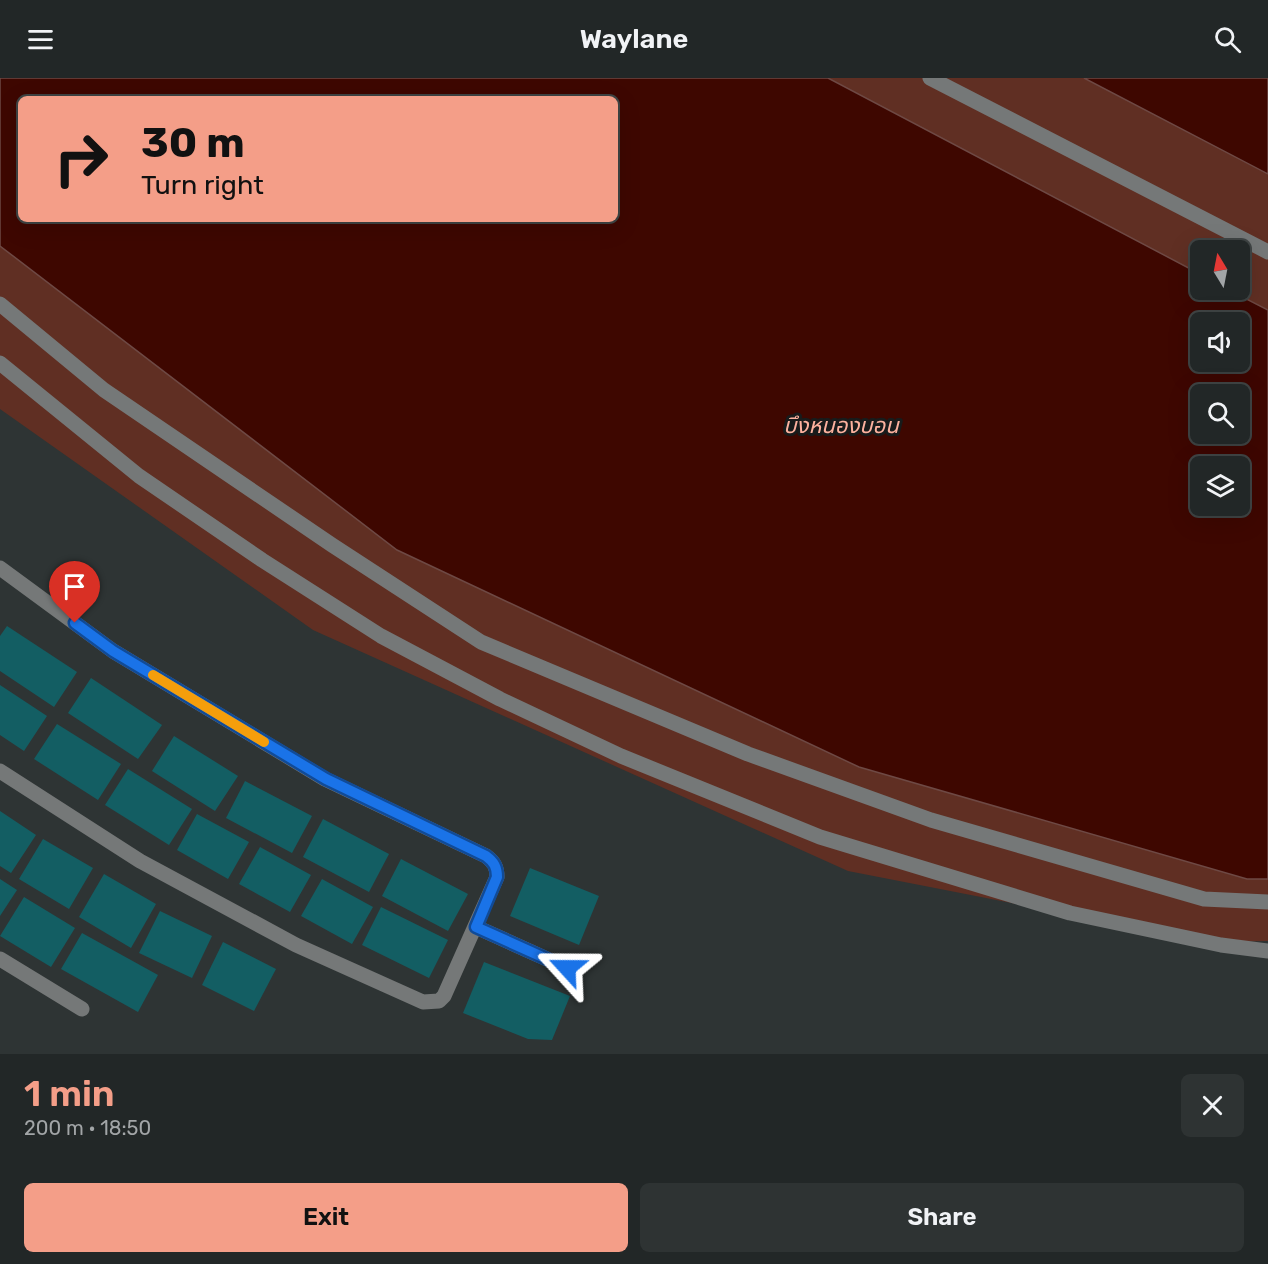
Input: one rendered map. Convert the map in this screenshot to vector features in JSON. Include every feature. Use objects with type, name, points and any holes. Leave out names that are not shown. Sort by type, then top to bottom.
[{"type":"street","points":[[930,78],[1268,252]]},
{"type":"street","points":[[0,304],[104,390],[332,545],[481,642],[748,754],[931,820],[1204,899],[1268,902]]},
{"type":"street","points":[[0,363],[139,476],[262,560],[371,629],[500,699],[621,756],[820,837],[1059,909],[1221,945],[1268,951]]},
{"type":"street","points":[[0,568],[113,651],[326,779],[486,856],[497,869],[497,877],[444,996],[439,1001],[423,1002],[296,945],[140,861],[0,771]]},
{"type":"street","points":[[476,927],[567,968]]},
{"type":"street","points":[[0,959],[82,1009]]},
{"type":"shaded area","name":"บึงหนองบอน","points":[[0,78],[1268,78],[1268,941],[1212,942],[848,871],[313,630],[0,409]]},
{"type":"water","name":"บึงหนองบอน","points":[[0,78],[828,78],[1190,269],[1190,300],[1248,300],[1268,310],[1268,879],[1247,879],[859,767],[397,550],[0,246]]},
{"type":"water","points":[[1084,78],[1268,78],[1268,174]]},
{"type":"building","points":[[7,626],[77,672],[54,707],[0,671],[0,636]]},
{"type":"building","points":[[91,678],[162,725],[138,759],[68,713]]},
{"type":"building","points":[[0,685],[47,716],[24,751],[0,735]]},
{"type":"building","points":[[57,724],[121,764],[98,800],[34,759]]},
{"type":"building","points":[[174,736],[238,776],[215,811],[152,771]]},
{"type":"building","points":[[128,769],[192,809],[169,845],[105,805]]},
{"type":"building","points":[[245,781],[312,816],[292,853],[226,818]]},
{"type":"building","points":[[0,811],[36,835],[11,873],[0,866]]},
{"type":"building","points":[[197,814],[249,842],[228,879],[177,850]]},
{"type":"building","points":[[323,819],[389,854],[369,892],[303,857]]},
{"type":"building","points":[[43,839],[93,868],[69,909],[19,879]]},
{"type":"building","points":[[260,847],[311,875],[290,912],[239,884]]},
{"type":"building","points":[[401,859],[468,894],[448,931],[382,896]]},
{"type":"building","points":[[530,868],[599,896],[579,945],[510,916]]},
{"type":"building","points":[[104,874],[156,904],[131,948],[79,917]]},
{"type":"building","points":[[0,879],[17,890],[0,916]]},
{"type":"building","points":[[322,879],[373,907],[352,944],[301,916]]},
{"type":"building","points":[[24,897],[75,928],[51,967],[0,936]]},
{"type":"building","points":[[381,907],[448,940],[429,978],[362,945]]},
{"type":"building","points":[[160,911],[212,936],[192,978],[139,953]]},
{"type":"building","points":[[82,933],[158,975],[138,1012],[61,969]]},
{"type":"building","points":[[223,942],[276,969],[254,1011],[202,985]]},
{"type":"building","points":[[484,962],[570,996],[552,1040],[528,1039],[463,1013]]},
{"type":"slow traffic","points":[[153,675],[264,742]]},
{"type":"route","points":[[75,623],[113,651],[326,779],[486,856],[497,869],[497,877],[476,927],[567,968]]}]
